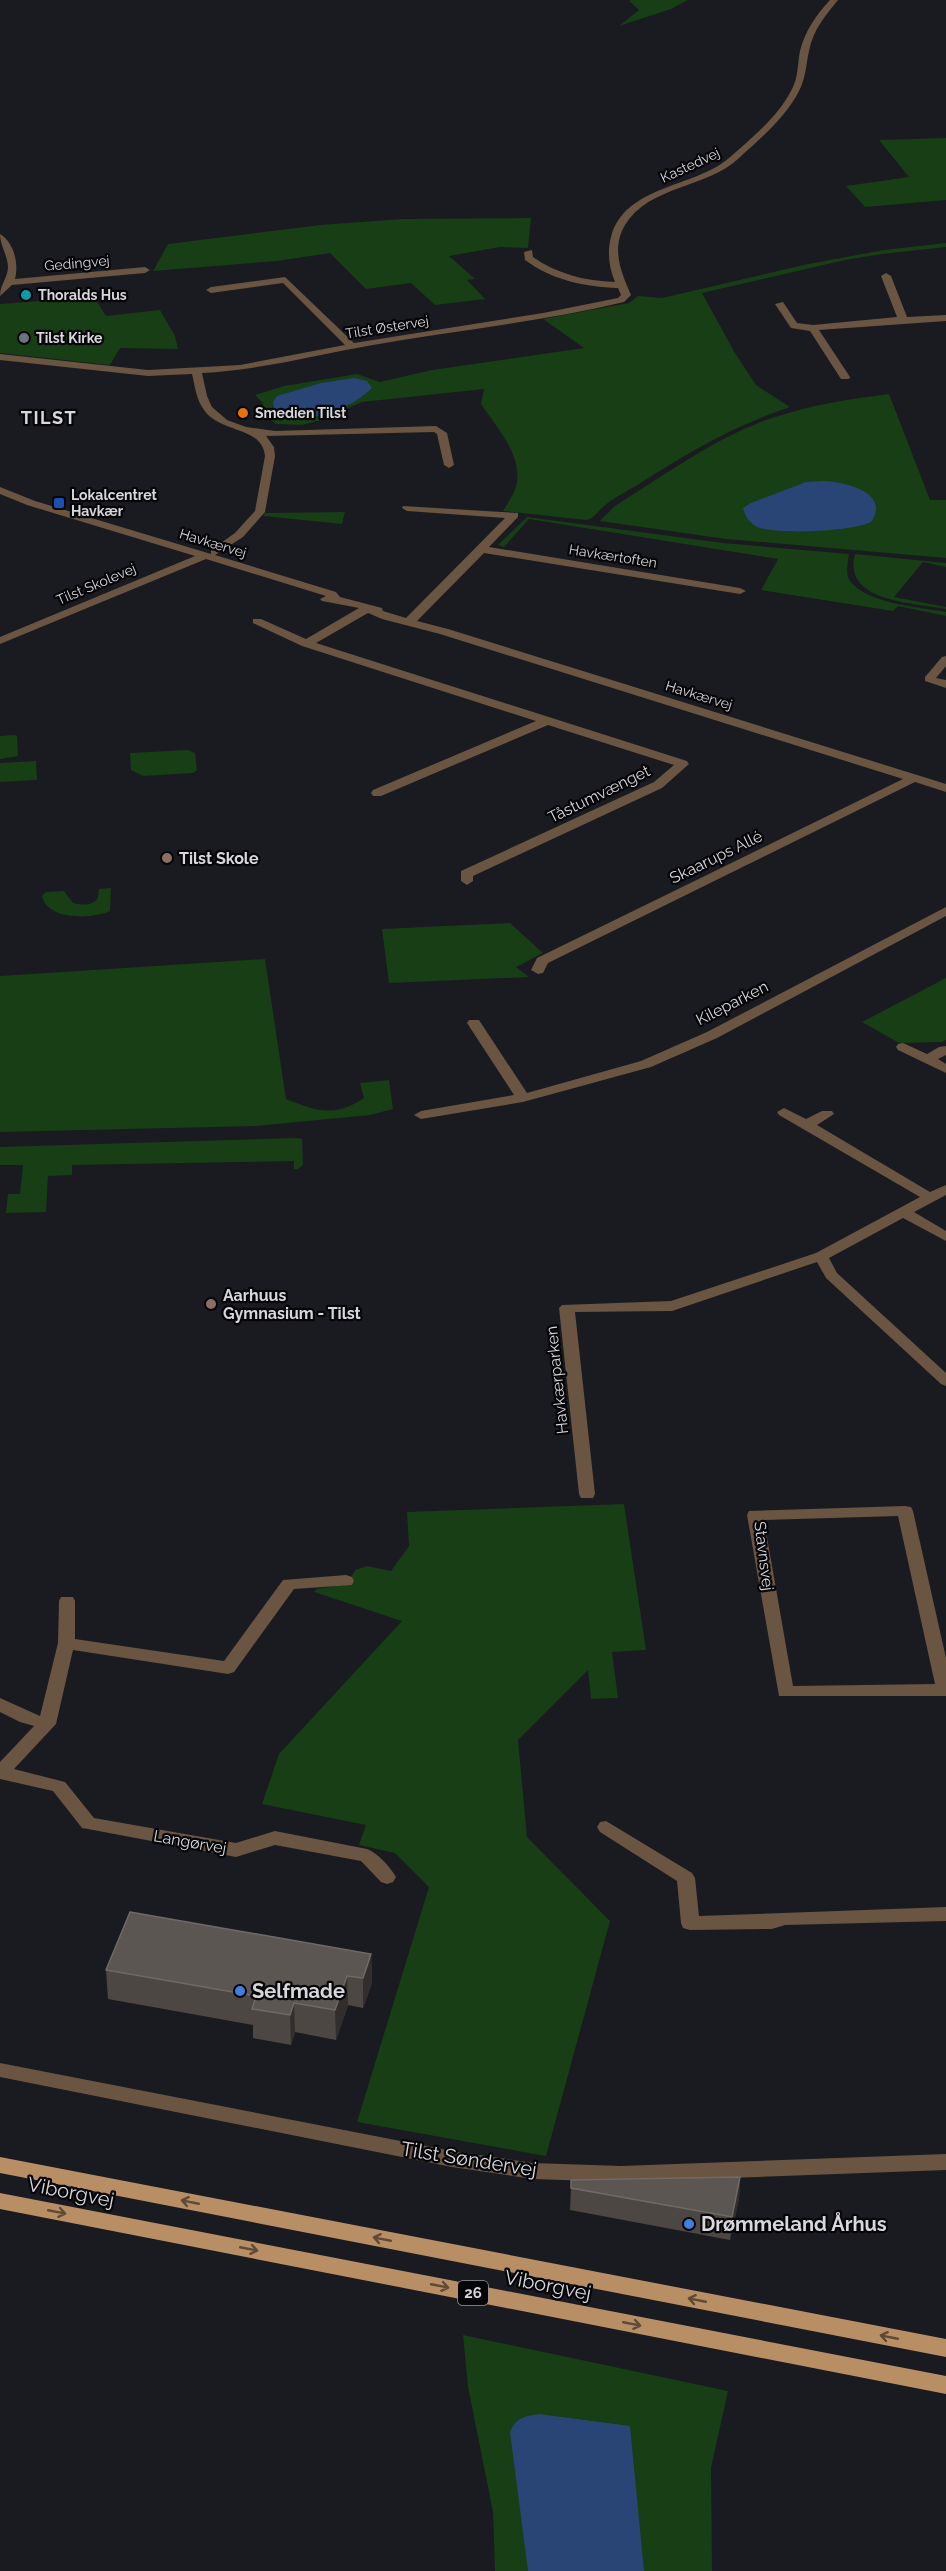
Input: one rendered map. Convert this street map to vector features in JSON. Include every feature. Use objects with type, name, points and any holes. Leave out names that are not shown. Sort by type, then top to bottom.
[{"type":"main road","name":"Viborgvej","points":[[0,2165],[946,2348]]},
{"type":"main road","name":"Viborgvej","points":[[0,2201],[946,2385]]},
{"type":"street","name":"Kastedvej","points":[[624,290],[617,277],[614,249],[622,222],[650,200],[731,161],[767,125],[792,97],[800,80],[806,39],[821,12],[834,0]]},
{"type":"street","points":[[0,237],[11,258],[13,272],[10,282],[0,293]]},
{"type":"street","points":[[529,252],[528,258],[540,268],[590,283],[624,290]]},
{"type":"street","name":"Gedingvej","points":[[10,282],[145,270]]},
{"type":"street","points":[[886,276],[903,319]]},
{"type":"street","points":[[211,290],[285,280],[352,346]]},
{"type":"street","name":"Tilst Østervej","points":[[0,357],[148,373],[197,372],[265,365],[352,346],[543,316],[615,302],[624,290]]},
{"type":"street","points":[[780,304],[794,326],[813,328],[903,319],[946,318]]},
{"type":"street","points":[[813,328],[844,376]]},
{"type":"street","points":[[197,372],[203,399],[209,410],[228,424],[257,434],[436,429],[442,433],[449,465]]},
{"type":"street","name":"Tilst Skolevej","points":[[0,641],[209,554],[239,535],[260,512],[270,456],[269,447],[257,434]]},
{"type":"street","name":"Havkærvej","points":[[0,490],[31,502],[209,554],[284,581],[315,596],[336,599],[386,616],[410,620],[946,788]]},
{"type":"street","name":"Havkærvej","points":[[0,496],[31,502]]},
{"type":"street","points":[[410,620],[514,515],[415,506]]},
{"type":"street","name":"Havkærtoften","points":[[482,549],[740,591]]},
{"type":"street","points":[[306,644],[368,608]]},
{"type":"street","name":"Tåstumvænget","points":[[257,621],[306,644],[684,764],[651,789],[466,874],[467,881]]},
{"type":"street","points":[[946,659],[929,679],[946,684]]},
{"type":"street","points":[[376,793],[547,721]]},
{"type":"street","name":"Skaarups Allé","points":[[538,970],[542,961],[914,778]]},
{"type":"street","name":"Kileparken","points":[[421,1115],[523,1098],[646,1064],[701,1040],[946,911]]},
{"type":"street","points":[[474,1023],[523,1098]]},
{"type":"street","points":[[903,1047],[946,1069]]},
{"type":"street","points":[[928,1059],[944,1050]]},
{"type":"street","points":[[784,1112],[931,1198]]},
{"type":"street","points":[[806,1125],[827,1114]]},
{"type":"street","name":"Havkærparken","points":[[586,1494],[567,1308],[672,1306],[821,1256],[946,1189]]},
{"type":"street","points":[[904,1212],[946,1237]]},
{"type":"street","points":[[821,1256],[831,1275],[946,1381]]},
{"type":"street","name":"Stavnsvej","points":[[905,1511],[945,1689],[785,1692],[756,1515],[905,1511]]},
{"type":"street","points":[[66,1642],[228,1668],[289,1584],[346,1581]]},
{"type":"street","points":[[0,1704],[26,1718],[47,1724],[66,1642],[67,1601]]},
{"type":"street","name":"Langørvej","points":[[1,1773],[47,1724]]},
{"type":"street","name":"Langørvej","points":[[1,1773],[59,1786],[88,1823],[236,1850],[275,1838],[367,1856],[387,1877]]},
{"type":"street","points":[[606,1827],[686,1878],[690,1923],[772,1922],[785,1918],[946,1914]]},
{"type":"street","name":"Tilst Søndervej","points":[[0,2070],[452,2159],[533,2171],[621,2174],[946,2162]]},
{"type":"green space","points":[[688,0],[671,9],[619,26],[639,10],[629,1]]},
{"type":"green space","points":[[946,138],[946,200],[865,207],[846,186],[909,177],[879,140]]},
{"type":"green space","points":[[531,218],[528,248],[500,247],[449,256],[475,279],[467,280],[485,299],[435,305],[411,283],[366,289],[330,253],[277,261],[153,271],[168,244],[320,225],[402,219]]},
{"type":"green space","points":[[946,243],[946,247],[845,260],[702,293],[735,353],[756,385],[790,407],[750,422],[693,451],[616,497],[586,520],[503,511],[515,490],[517,467],[508,444],[481,404],[484,389],[362,402],[321,420],[302,425],[276,424],[266,416],[262,402],[255,395],[284,386],[357,374],[380,382],[432,370],[584,348],[543,319],[629,303],[638,296],[662,298],[808,264],[884,250]]},
{"type":"green space","points":[[94,297],[106,316],[160,310],[175,336],[178,349],[120,348],[110,365],[0,353],[0,304]]},
{"type":"green space","points":[[889,394],[930,500],[946,500],[946,558],[726,539],[600,521],[615,506],[672,470],[711,446],[751,426],[786,413],[815,406]]},
{"type":"green space","points":[[345,512],[342,524],[263,516],[265,513]]},
{"type":"green space","points":[[527,517],[723,543],[849,554],[848,575],[850,581],[858,589],[881,600],[946,612],[946,616],[898,606],[893,611],[761,590],[778,559],[529,519],[504,547],[498,545]]},
{"type":"green space","points":[[855,554],[946,563],[946,567],[923,562],[894,597],[946,607],[946,609],[900,602],[870,591],[859,582],[854,570]]},
{"type":"green space","points":[[0,736],[17,736],[18,756],[0,759]]},
{"type":"green space","points":[[188,750],[195,753],[197,770],[193,773],[143,776],[131,770],[130,753]]},
{"type":"green space","points":[[36,761],[37,780],[0,782],[0,763]]},
{"type":"green space","points":[[111,888],[110,911],[93,916],[61,914],[52,910],[42,896],[46,892],[64,891],[73,903],[86,904],[98,898],[99,889]]},
{"type":"green space","points":[[510,923],[543,953],[516,967],[529,977],[389,983],[382,929]]},
{"type":"green space","points":[[265,959],[286,1099],[307,1107],[334,1110],[344,1108],[364,1098],[360,1083],[389,1080],[393,1109],[370,1115],[256,1126],[0,1132],[0,976]]},
{"type":"green space","points":[[946,978],[946,1040],[899,1043],[862,1022]]},
{"type":"green space","points":[[302,1139],[303,1165],[298,1169],[294,1169],[294,1161],[72,1165],[72,1175],[48,1176],[46,1212],[6,1213],[8,1194],[20,1194],[23,1165],[0,1165],[0,1147]]},
{"type":"green space","points":[[624,1504],[646,1650],[612,1652],[618,1698],[591,1699],[588,1670],[518,1740],[527,1837],[610,1921],[546,2156],[357,2122],[429,1887],[395,1853],[359,1845],[366,1825],[262,1804],[279,1754],[402,1621],[314,1592],[317,1589],[348,1584],[355,1570],[367,1566],[391,1571],[409,1546],[407,1512]]},
{"type":"green space","points":[[463,2335],[728,2391],[711,2468],[712,2571],[495,2571],[493,2512],[468,2387]]},
{"type":"water","points":[[354,378],[367,381],[372,388],[342,408],[318,416],[294,419],[282,419],[275,413],[273,402],[277,396],[321,383]]},
{"type":"water","points":[[822,481],[852,486],[870,496],[875,503],[876,512],[871,522],[832,530],[784,531],[757,527],[745,514],[743,508],[751,503],[806,482]]},
{"type":"water","points":[[539,2414],[630,2426],[644,2571],[528,2571],[510,2432],[521,2418]]},
{"type":"building","points":[[130,1912],[371,1954],[363,1978],[347,1976],[335,2010],[294,2003],[290,2015],[252,2009],[256,1996],[106,1970]]},
{"type":"building","points":[[740,2177],[732,2217],[571,2188],[571,2180]]},
{"type":"place","name":"Thoralds Hus","points":[[26,295]]},
{"type":"place","name":"Tilst Kirke","points":[[24,338]]},
{"type":"place","name":"Smedien Tilst","points":[[243,413]]},
{"type":"place","name":"Lokalcentret Havkær","points":[[59,503]]},
{"type":"place","name":"Tilst Skole","points":[[167,858]]},
{"type":"place","name":"Aarhuus Gymnasium - Tilst","points":[[211,1304]]},
{"type":"place","name":"Selfmade","points":[[240,1991]]},
{"type":"place","name":"Drømmeland Århus","points":[[689,2224]]},
{"type":"district","name":"TILST","points":[[49,417]]}]
